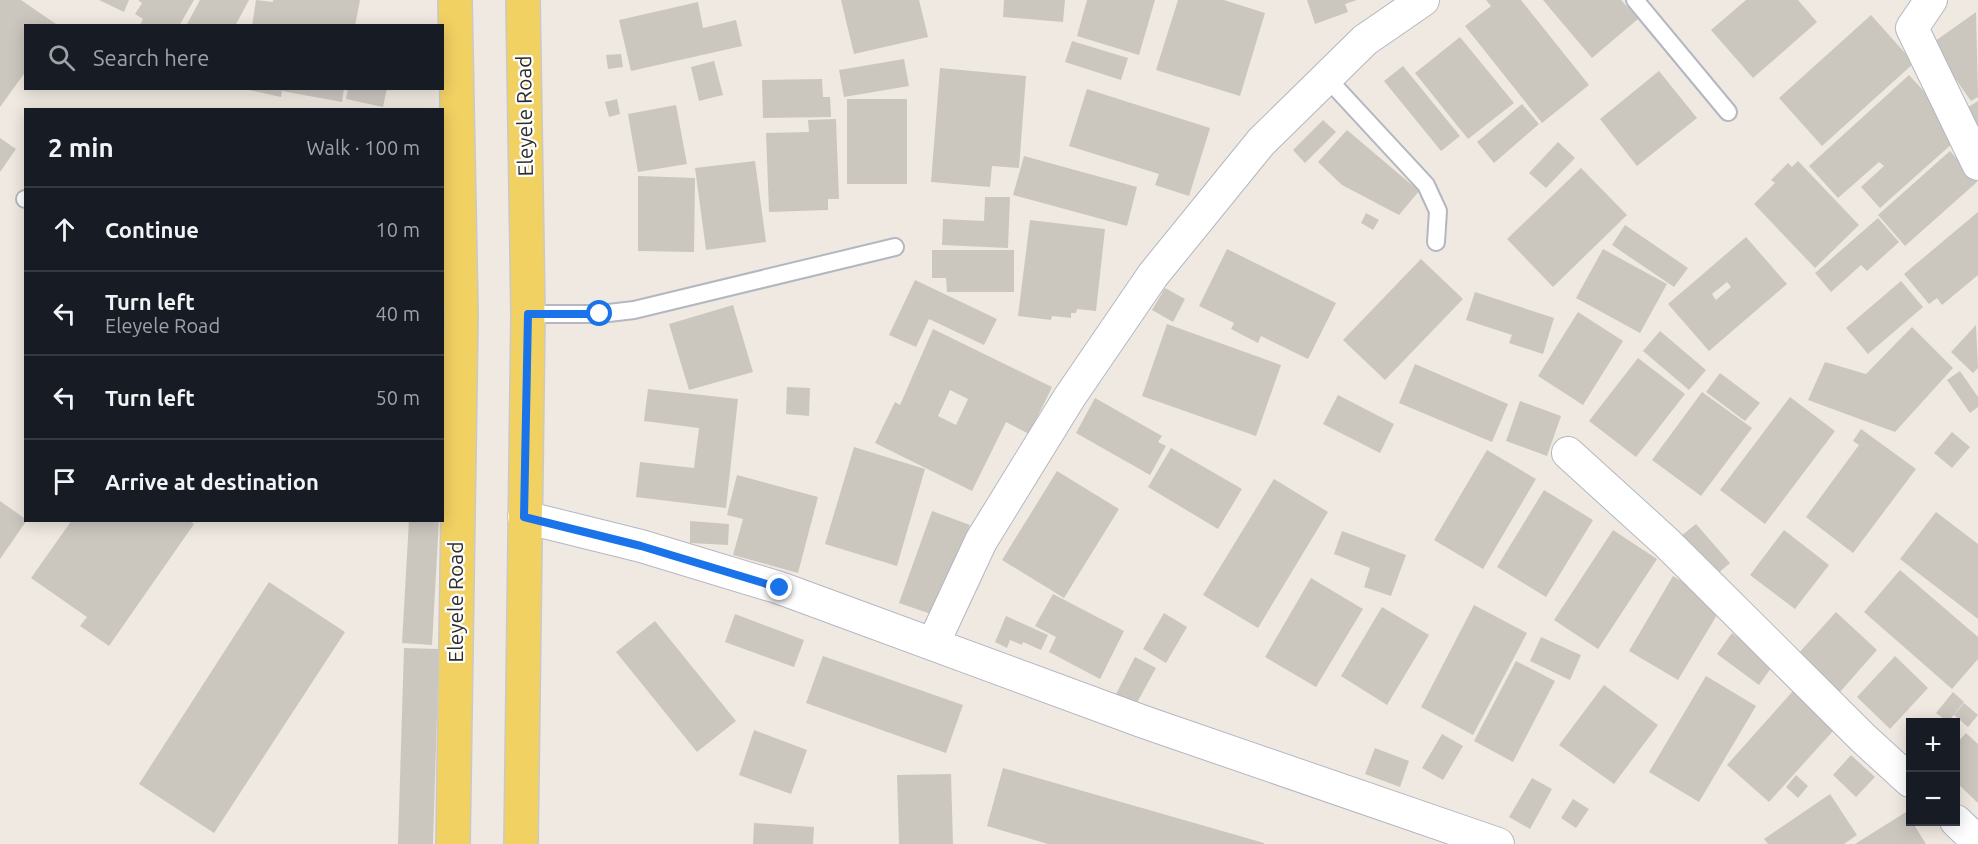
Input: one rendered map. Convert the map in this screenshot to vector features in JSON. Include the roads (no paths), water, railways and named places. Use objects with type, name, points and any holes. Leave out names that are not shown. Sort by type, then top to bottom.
[{"type":"main road","name":"Eleyele Road","points":[[453,844],[461,315],[451,217],[455,0]]},
{"type":"main road","name":"Eleyele Road","points":[[521,844],[528,314],[523,0]]},
{"type":"street","points":[[933,644],[981,541],[1069,398],[1140,294],[1261,142],[1365,40],[1423,0]]},
{"type":"street","points":[[1931,0],[1912,28],[1978,164]]},
{"type":"street","points":[[1568,453],[1667,543],[1863,738],[1906,777]]},
{"type":"street","points":[[524,517],[641,546],[780,588],[1144,722],[1498,844]]},
{"type":"street","points":[[1960,825],[1978,842]]},
{"type":"lane","points":[[1635,0],[1728,112]]},
{"type":"lane","points":[[1326,77],[1426,185],[1438,211],[1436,242]]},
{"type":"lane","points":[[528,314],[600,314],[634,310],[895,247]]}]
